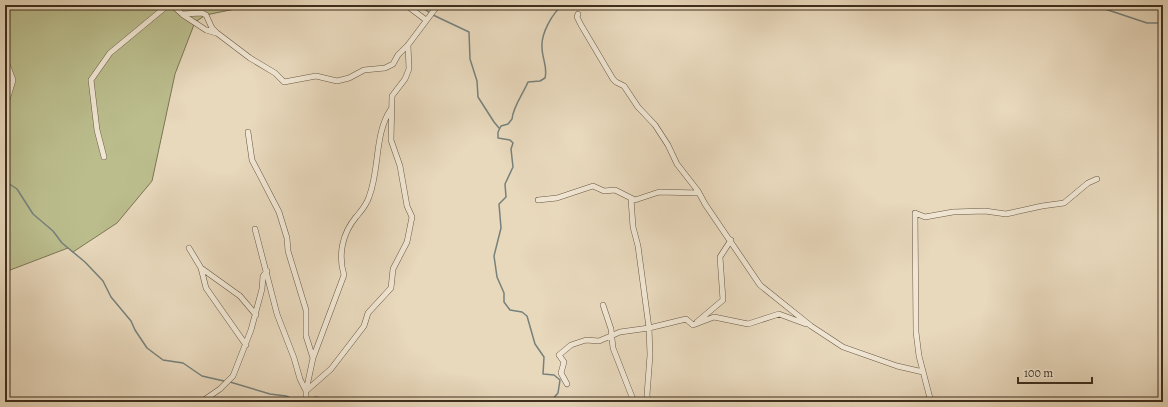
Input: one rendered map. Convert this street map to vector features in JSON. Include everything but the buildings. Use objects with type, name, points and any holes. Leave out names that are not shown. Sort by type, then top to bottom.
[{"type":"street","points":[[104,157],[97,130],[91,80],[110,53],[168,5]]},
{"type":"street","points":[[172,5],[182,14],[206,30],[217,34]]},
{"type":"street","points":[[406,5],[426,20]]},
{"type":"street","points":[[182,14],[202,13],[206,15],[212,28],[217,34],[250,58],[275,73],[284,82],[316,76],[336,81],[349,78],[364,70],[385,68],[393,64],[398,55],[408,45],[438,5]]},
{"type":"street","points":[[578,14],[577,17],[613,78],[624,86],[638,107],[655,125],[668,145],[677,164],[699,193],[760,284],[811,326],[843,347],[897,366],[923,372]]},
{"type":"street","points":[[306,391],[331,369],[364,326],[368,313],[391,288],[393,269],[407,242],[412,217],[407,206],[400,166],[390,140],[392,96],[405,79],[409,69],[408,45]]},
{"type":"street","points":[[5,59],[13,80],[5,107]]},
{"type":"street","points":[[306,402],[306,391],[313,358],[344,275],[341,264],[341,250],[355,218],[364,209],[370,196],[381,134],[386,117],[392,108]]},
{"type":"street","points":[[248,132],[252,160],[279,212],[287,238],[288,251],[306,310],[306,336],[313,358]]},
{"type":"street","points":[[931,402],[919,356],[915,305],[915,213],[925,217],[953,212],[985,211],[1006,214],[1030,208],[1064,203],[1088,183],[1097,179]]},
{"type":"street","points":[[538,200],[551,200],[596,186],[604,191],[618,191],[636,200],[659,192],[699,193]]},
{"type":"street","points":[[632,199],[633,226],[638,246],[649,328],[650,355],[647,395],[648,402]]},
{"type":"street","points":[[255,229],[261,257],[267,271],[277,314],[294,358],[300,379],[306,391]]},
{"type":"street","points":[[693,325],[723,300],[720,257],[731,240]]},
{"type":"street","points":[[189,248],[201,268],[206,288],[246,345]]},
{"type":"street","points":[[201,268],[240,296],[256,315]]},
{"type":"street","points":[[201,402],[220,389],[233,376],[246,345],[256,315],[263,276],[267,271]]},
{"type":"street","points":[[603,305],[611,329],[611,337],[624,380],[630,388],[634,402]]},
{"type":"street","points":[[693,325],[714,316],[748,324],[779,314],[811,326]]},
{"type":"street","points":[[567,384],[561,372],[564,362],[560,355],[571,345],[590,339],[597,341],[611,337],[620,332],[649,328],[686,319],[693,325]]},
{"type":"green space","points":[[5,5],[254,5],[206,15],[195,22],[175,74],[152,181],[117,223],[73,252],[68,248],[5,272]]},
{"type":"waterway","points":[[419,5],[430,13]]},
{"type":"waterway","points":[[550,402],[558,393],[560,380],[554,375],[543,374],[544,357],[535,344],[527,316],[522,312],[510,310],[504,302],[504,293],[497,277],[494,256],[501,228],[499,204],[506,197],[505,184],[513,167],[511,149],[513,143],[510,140],[498,138],[498,132],[501,126],[508,124],[512,119],[516,105],[528,82],[540,81],[545,78],[546,70],[542,47],[543,36],[551,18],[563,5]]},
{"type":"waterway","points":[[1093,5],[1147,23],[1163,23]]},
{"type":"waterway","points":[[433,15],[469,32],[470,59],[477,81],[478,97],[499,128]]},
{"type":"waterway","points":[[5,181],[17,189],[33,214],[53,231],[62,243],[85,262],[103,281],[111,297],[131,321],[147,348],[163,360],[183,363],[202,376],[224,381]]},
{"type":"waterway","points":[[230,382],[270,394],[286,396],[296,400],[317,397],[332,402]]}]
